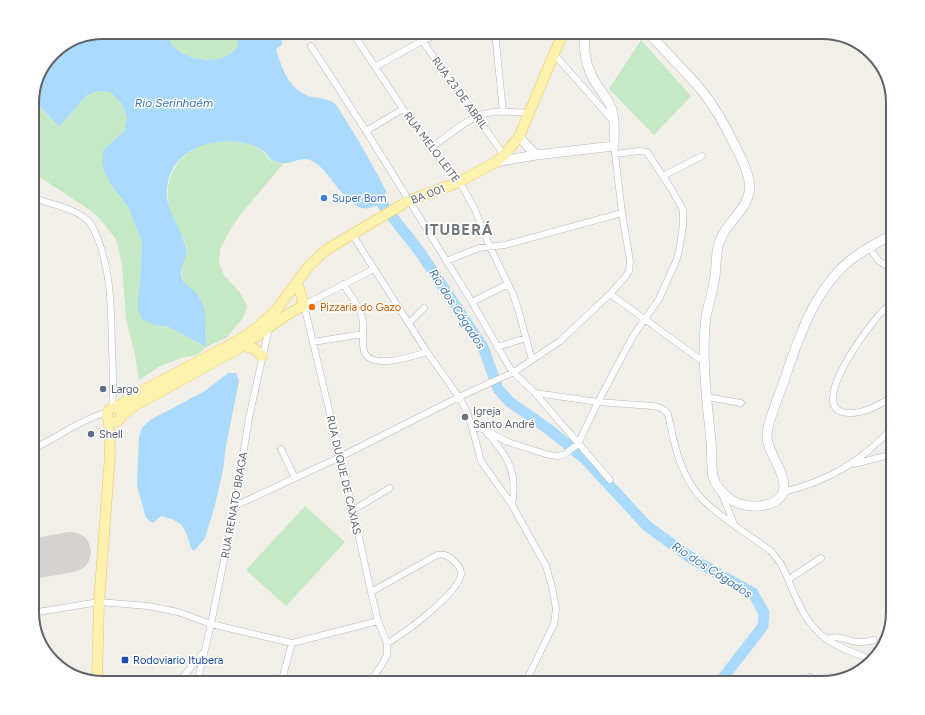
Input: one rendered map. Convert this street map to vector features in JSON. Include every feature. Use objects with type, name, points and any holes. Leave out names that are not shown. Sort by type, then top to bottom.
[{"type":"main road","name":"BA 001","points":[[114,414],[138,393],[239,340],[258,327],[277,309],[308,267],[321,254],[407,202],[459,182],[496,162],[519,137],[561,39]]},
{"type":"main road","points":[[496,162],[536,155],[614,150],[614,122],[610,104],[592,78],[586,64],[584,39]]},
{"type":"main road","points":[[654,39],[687,74],[714,108],[737,149],[749,180],[749,196],[746,204],[724,232],[718,249],[714,284],[706,318],[705,363],[713,476],[722,493],[737,503],[747,506],[756,506],[777,500],[783,492],[784,486],[782,475],[769,447],[767,433],[788,367],[807,320],[827,284],[850,261],[886,238]]},
{"type":"main road","points":[[519,137],[536,155]]},
{"type":"main road","points":[[97,676],[100,602],[114,414],[134,406],[243,346],[304,305],[297,282]]},
{"type":"main road","points":[[243,346],[255,349],[262,356]]},
{"type":"street","name":"RUA MELO LEITE","points":[[357,39],[403,109],[431,148],[459,182],[475,210],[518,309],[532,360]]},
{"type":"street","points":[[375,67],[427,39]]},
{"type":"street","points":[[496,39],[503,112]]},
{"type":"street","name":"RUA 23 DE ABRIL","points":[[422,41],[504,155]]},
{"type":"street","points":[[311,46],[366,131],[407,202],[472,302],[497,347],[514,372],[535,393],[577,445],[610,480]]},
{"type":"street","points":[[554,54],[614,122]]},
{"type":"street","points":[[366,131],[403,109]]},
{"type":"street","points":[[431,148],[476,116],[503,112],[529,113]]},
{"type":"street","points":[[235,506],[340,457],[462,396],[514,372],[560,341],[610,294],[626,276],[630,266],[614,150],[645,151],[649,153],[683,210],[683,226],[676,261],[659,299],[633,336],[577,445],[565,454],[558,456],[549,455],[530,450],[497,437],[483,429],[472,427]]},
{"type":"street","points":[[663,176],[702,156]]},
{"type":"street","points":[[39,199],[82,216],[90,224],[97,236],[104,257],[110,288],[114,414],[97,415],[39,446]]},
{"type":"street","points":[[446,261],[474,250],[490,246],[505,245],[622,213]]},
{"type":"street","points":[[352,234],[410,322],[427,352],[462,396],[481,461],[512,505],[546,566],[552,586],[556,609],[554,624],[529,676]]},
{"type":"street","points":[[869,248],[879,261],[886,266]]},
{"type":"street","points":[[304,305],[374,268]]},
{"type":"street","points":[[343,284],[361,313],[366,353],[374,359],[385,361],[427,352]]},
{"type":"street","points":[[472,302],[508,284]]},
{"type":"street","points":[[610,294],[705,363]]},
{"type":"street","name":"RUA DUQUE DE CAXIAS","points":[[304,305],[378,621],[387,643]]},
{"type":"street","points":[[410,322],[424,308]]},
{"type":"street","points":[[886,310],[878,316],[850,354],[841,371],[833,397],[837,410],[844,413],[864,411],[886,400]]},
{"type":"street","name":"RUA RENATO BRAGA","points":[[198,676],[211,624],[235,506],[249,418],[269,328]]},
{"type":"street","points":[[313,342],[363,334]]},
{"type":"street","points":[[497,347],[526,338]]},
{"type":"street","points":[[535,393],[598,402],[653,406],[660,407],[665,410],[668,414],[676,450],[690,482],[702,499],[764,546],[776,557],[789,579],[805,617],[812,626],[826,639],[867,657]]},
{"type":"street","points":[[707,397],[741,403]]},
{"type":"street","points":[[483,429],[497,444],[512,471],[514,484],[512,505]]},
{"type":"street","points":[[783,492],[812,483],[850,465],[866,454],[886,434]]},
{"type":"street","points":[[281,449],[295,478]]},
{"type":"street","points":[[850,465],[886,456]]},
{"type":"street","points":[[353,510],[390,488]]},
{"type":"street","points":[[722,493],[734,524]]},
{"type":"street","points":[[371,592],[437,555],[445,555],[456,563],[460,570],[458,583],[448,595],[405,633],[387,643],[387,655],[374,676]]},
{"type":"street","points":[[789,579],[821,558]]},
{"type":"street","points":[[39,612],[100,602],[161,608],[211,624],[292,643],[378,621]]},
{"type":"street","points":[[826,639],[834,637],[860,642],[874,640]]},
{"type":"street","points":[[283,676],[292,643]]},
{"type":"street","points":[[184,676],[203,652]]},
{"type":"green space","points":[[238,39],[238,46],[226,56],[214,60],[205,60],[188,56],[173,46],[170,40]]},
{"type":"green space","points":[[641,40],[691,96],[654,135],[609,89]]},
{"type":"green space","points":[[97,91],[110,92],[122,104],[127,118],[124,131],[104,149],[112,186],[128,207],[142,242],[137,307],[155,325],[169,327],[206,347],[197,355],[184,357],[160,366],[139,380],[135,355],[126,318],[122,265],[116,239],[100,219],[90,210],[39,177],[39,106],[59,127],[85,97]]},
{"type":"green space","points":[[223,141],[241,142],[258,148],[271,161],[283,164],[240,215],[220,249],[219,263],[224,275],[241,294],[247,306],[243,318],[226,338],[206,347],[205,319],[200,299],[195,291],[186,285],[182,275],[187,249],[185,241],[170,210],[168,194],[170,180],[175,167],[184,157],[195,149],[208,143]]},
{"type":"green space","points":[[305,506],[345,542],[286,606],[246,570]]},
{"type":"water","name":"Rio Serinhaém","points":[[103,39],[170,39],[173,46],[188,56],[205,60],[214,60],[226,56],[232,52],[238,46],[238,39],[281,39],[282,45],[276,49],[284,71],[292,84],[304,94],[328,100],[337,106],[386,191],[381,203],[374,207],[361,208],[353,204],[345,197],[324,171],[310,160],[303,159],[288,163],[273,161],[265,152],[251,145],[240,142],[216,142],[204,145],[183,156],[175,165],[170,175],[167,186],[167,196],[168,204],[183,237],[187,250],[181,270],[182,277],[185,283],[197,294],[203,305],[206,347],[169,327],[155,325],[142,319],[137,307],[142,242],[128,207],[105,174],[102,162],[104,149],[124,131],[127,118],[122,104],[110,92],[97,91],[85,97],[59,127],[39,106],[41,86],[50,67],[67,50],[78,44],[90,40]]},
{"type":"water","points":[[228,373],[236,373],[239,381],[226,446],[223,470],[215,505],[205,538],[195,550],[192,550],[183,527],[176,521],[161,516],[153,523],[146,518],[137,486],[139,437],[142,428],[150,420],[205,391]]},
{"type":"waterway","name":"Rio dos Cágados","points":[[372,191],[420,252],[483,347],[498,389],[510,402],[551,431],[585,459],[647,526],[694,560],[753,593],[764,613],[763,626],[724,676]]},
{"type":"runway","points":[[39,558],[71,552]]},
{"type":"place","name":"Super Bom","points":[[324,198]]},
{"type":"place","name":"Pizzaria do Gazo","points":[[312,307]]},
{"type":"place","name":"Largo","points":[[103,389]]},
{"type":"place","name":"Igreja Santo André","points":[[465,417]]},
{"type":"place","name":"Shell","points":[[91,434]]},
{"type":"place","name":"Rodoviario Itubera","points":[[125,660]]},
{"type":"district","name":"ITUBERÁ","points":[[459,230]]}]
